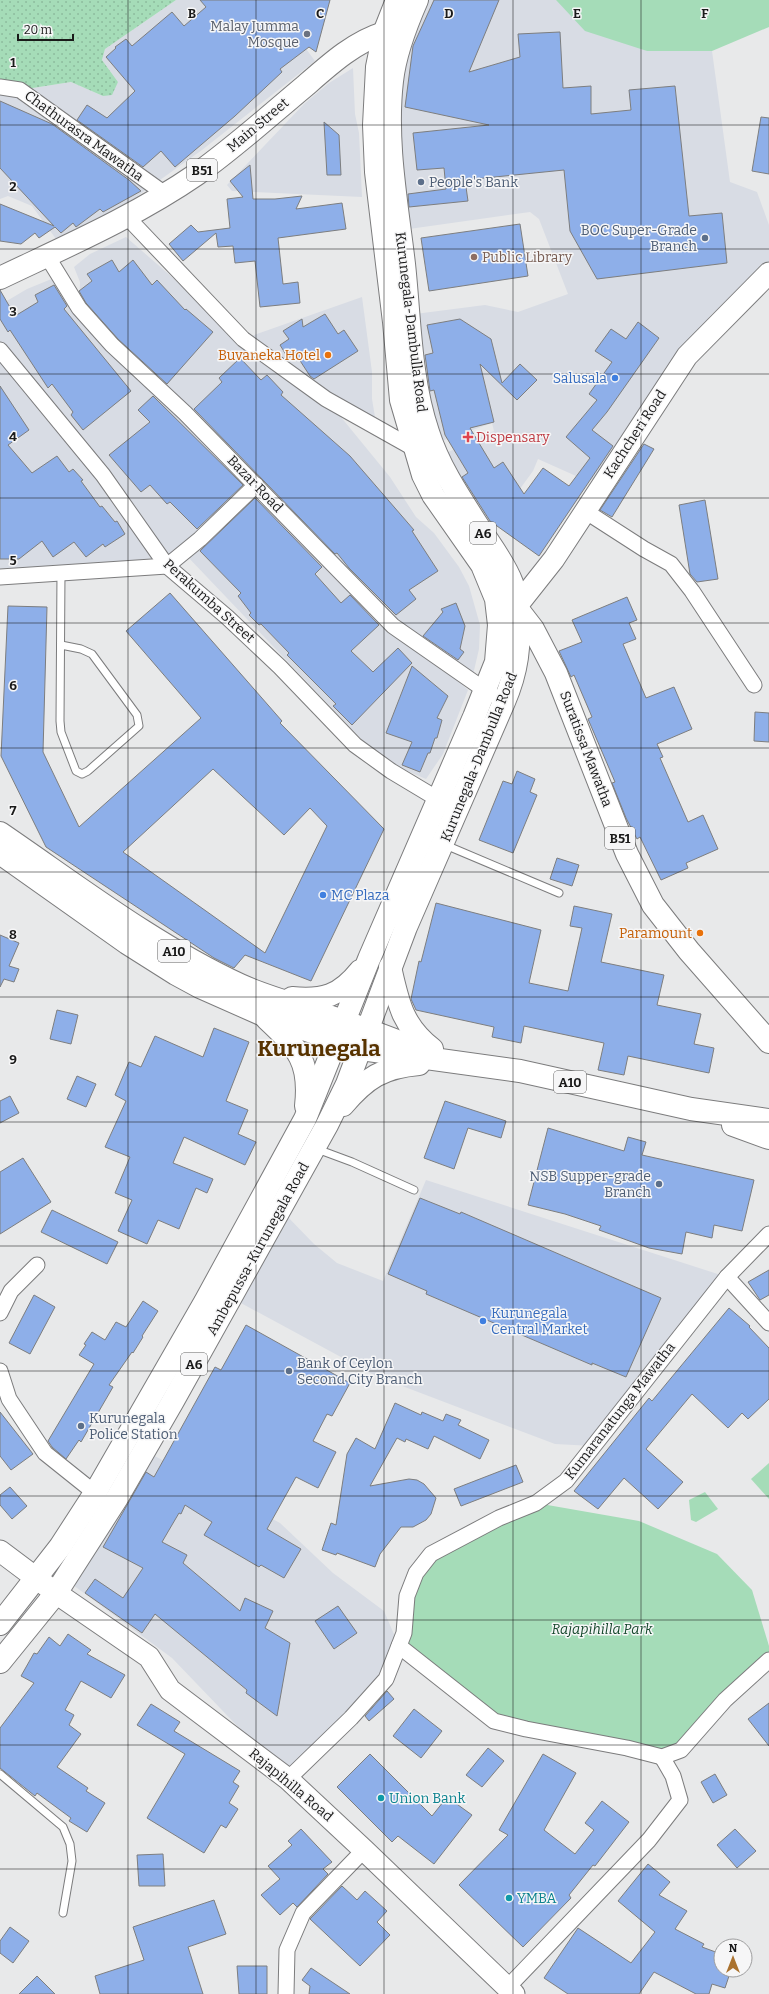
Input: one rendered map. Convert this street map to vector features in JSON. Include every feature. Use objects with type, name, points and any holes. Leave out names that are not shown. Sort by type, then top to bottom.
[{"type":"main road","name":"Kurunegala-Dambulla Road","points":[[340,1031],[369,958],[485,691],[496,662],[499,638],[499,614],[496,599],[482,565],[432,495],[423,475],[401,400],[374,147],[375,82],[384,33],[397,0]]},
{"type":"main road","name":"Kurunegala-Dambulla Road","points":[[365,1039],[390,967],[406,927],[513,681],[518,658],[519,627],[515,594],[506,570],[456,491],[436,454],[422,415],[396,202],[391,135],[391,96],[395,61],[409,18],[417,0]]},
{"type":"main road","name":"Main Street","points":[[0,278],[127,217],[165,194],[234,146],[348,51],[363,42],[384,33]]},
{"type":"main road","name":"Suratissa Mawatha","points":[[516,607],[533,629],[556,673],[627,854],[653,905],[689,951],[769,1042]]},
{"type":"main road","name":"A10","points":[[0,833],[166,947],[242,986],[263,1004]]},
{"type":"main road","name":"A10","points":[[0,853],[155,961],[200,987],[263,1004],[365,1039],[448,1061],[520,1071],[690,1109],[769,1120]]},
{"type":"main road","points":[[305,1119],[307,1080],[302,1058],[263,1004],[301,998],[330,996],[341,991],[369,958]]},
{"type":"main road","points":[[390,967],[398,1003],[412,1030],[422,1041],[448,1061]]},
{"type":"main road","name":"Ambepussa-Kurunegala Road","points":[[0,1624],[38,1578],[95,1493],[205,1302],[305,1119],[340,1031]]},
{"type":"main road","name":"Ambepussa-Kurunegala Road","points":[[0,1662],[56,1593],[143,1454],[327,1125],[347,1084],[365,1039]]},
{"type":"main road","points":[[327,1125],[353,1093],[372,1076],[389,1068],[448,1061]]},
{"type":"main road","name":"A10","points":[[690,1109],[769,1138]]},
{"type":"street","name":"Chathurasra Mawatha","points":[[0,87],[20,90],[165,194]]},
{"type":"street","points":[[127,217],[243,339],[326,399],[415,449]]},
{"type":"street","name":"Bazar Road","points":[[47,256],[79,308],[112,345],[185,413],[393,626],[485,691],[504,702]]},
{"type":"street","name":"Kachcheri Road","points":[[516,607],[554,559],[687,356],[769,273]]},
{"type":"street","name":"Perakumba Street","points":[[0,350],[103,475],[167,566],[233,622],[280,667],[355,744],[391,771],[458,810]]},
{"type":"street","points":[[0,577],[167,566],[200,539],[256,485]]},
{"type":"street","points":[[585,511],[644,549],[671,564],[692,591],[754,685]]},
{"type":"street","name":"Kumaranatunga Mawatha","points":[[288,1779],[351,1718],[386,1678],[404,1633],[407,1596],[416,1573],[431,1554],[499,1518],[536,1503],[566,1481],[727,1277],[769,1234]]},
{"type":"street","points":[[0,1314],[11,1291],[37,1266]]},
{"type":"street","points":[[727,1277],[769,1323]]},
{"type":"street","points":[[0,1372],[9,1399],[45,1453],[95,1493]]},
{"type":"street","name":"Rajapihilla Road","points":[[0,1550],[56,1593],[149,1657],[170,1690],[288,1779],[510,1991]]},
{"type":"street","points":[[399,1646],[494,1721],[526,1729],[627,1748],[662,1757],[681,1750],[725,1700],[769,1660]]},
{"type":"street","points":[[510,1991],[649,1840],[680,1800],[674,1776],[662,1757]]},
{"type":"street","points":[[286,1994],[287,1950],[303,1913],[364,1850]]},
{"type":"lane","points":[[61,572],[60,721],[61,732],[76,771],[82,774],[88,771],[139,726],[139,721],[137,715],[92,654],[81,648],[61,645]]},
{"type":"lane","points":[[443,844],[559,893]]},
{"type":"lane","points":[[314,1148],[352,1162],[414,1190]]},
{"type":"lane","points":[[0,1774],[63,1827],[70,1844],[72,1861],[63,1913]]},
{"type":"shaded area","points":[[176,0],[270,0],[315,61],[202,150],[122,207],[56,239],[32,206],[8,196],[0,199],[0,87],[20,90],[71,82],[103,96],[118,82],[102,60],[105,49]]},
{"type":"shaded area","points":[[424,0],[556,0],[647,51],[712,51],[730,182],[757,192],[769,225],[769,261],[711,315],[680,351],[597,480],[585,480],[538,459],[533,471],[503,512],[491,523],[468,496],[444,454],[494,431],[492,423],[439,442],[434,430],[415,314],[485,305],[518,312],[568,294],[539,219],[530,212],[409,229],[401,129],[398,118],[404,52]]},
{"type":"shaded area","points":[[353,68],[355,114],[359,133],[362,197],[232,191],[227,185],[304,104],[329,83]]},
{"type":"shaded area","points":[[126,237],[243,339],[362,297],[372,372],[372,399],[375,417],[327,400],[390,477],[416,517],[434,533],[459,567],[469,586],[480,625],[479,649],[472,679],[397,628],[468,690],[443,754],[426,779],[398,767],[366,744],[187,556],[167,566],[0,571],[0,351],[4,356],[0,342],[0,305],[27,289],[54,278],[79,307],[80,282],[74,267],[90,254]]},
{"type":"shaded area","name":"Kurunegala Central Market","points":[[426,1180],[727,1277],[593,1446],[555,1444],[376,1376],[239,1302],[284,1213],[314,1244],[337,1263],[383,1281]]},
{"type":"shaded area","points":[[151,1454],[280,1523],[333,1573],[384,1611],[399,1646],[386,1679],[288,1779],[172,1658],[73,1585]]},
{"type":"green space","points":[[0,0],[176,0],[105,49],[102,60],[118,82],[112,95],[103,96],[71,82],[20,90],[0,87]]},
{"type":"green space","points":[[556,0],[769,0],[769,27],[712,51],[647,51],[585,31]]},
{"type":"green space","points":[[769,1463],[769,1499],[751,1479]]},
{"type":"green space","points":[[705,1492],[718,1509],[696,1522],[691,1520],[689,1500]]},
{"type":"green space","name":"Rajapihilla Park","points":[[536,1503],[639,1521],[717,1554],[752,1590],[769,1646],[769,1660],[662,1757],[494,1721],[399,1646],[407,1596],[431,1554]]},
{"type":"building","points":[[200,0],[330,0],[316,52],[309,47],[280,69],[282,72],[235,116],[175,167],[161,151],[143,167],[77,120],[87,105],[107,118],[135,91],[106,57],[116,48],[115,47],[126,39],[132,46],[172,12],[184,26],[206,7]]},
{"type":"building","points":[[434,0],[499,0],[469,72],[520,57],[518,34],[560,32],[563,88],[591,86],[591,114],[631,110],[629,90],[675,86],[689,216],[722,213],[727,263],[597,279],[570,231],[564,170],[465,180],[468,201],[409,207],[408,194],[446,189],[444,168],[417,170],[413,133],[489,125],[405,107],[413,46]]},
{"type":"building","points":[[0,101],[52,124],[129,180],[141,191],[103,212],[100,209],[76,227],[73,223],[61,233],[55,227],[39,238],[35,233],[21,244],[0,241],[0,204],[54,226],[0,168]]},
{"type":"building","points":[[761,117],[769,118],[769,174],[752,171]]},
{"type":"building","points":[[324,122],[339,135],[341,175],[327,175]]},
{"type":"building","points":[[250,165],[253,199],[275,199],[302,196],[296,209],[342,203],[346,229],[278,238],[283,284],[298,282],[300,303],[260,307],[255,261],[235,263],[233,246],[218,247],[216,233],[183,261],[169,244],[191,225],[198,232],[230,228],[227,199],[243,197],[230,181]]},
{"type":"building","name":"Public Library","points":[[520,224],[528,276],[429,291],[421,238]]},
{"type":"building","points":[[112,260],[119,272],[133,260],[152,285],[157,280],[185,310],[186,309],[213,332],[167,384],[118,339],[86,303],[79,291],[92,281],[87,274]]},
{"type":"building","points":[[54,285],[67,306],[64,309],[131,391],[83,430],[71,415],[73,412],[52,384],[48,388],[10,330],[8,332],[0,319],[0,290],[15,316],[38,302],[35,295]]},
{"type":"building","points":[[325,314],[338,334],[344,330],[358,351],[314,379],[310,376],[295,353],[288,358],[280,345],[289,339],[283,331],[302,319],[303,327]]},
{"type":"building","points":[[460,319],[491,339],[502,383],[520,364],[537,380],[517,400],[480,364],[494,422],[470,428],[494,468],[503,462],[524,494],[543,468],[569,486],[590,458],[566,437],[597,400],[589,394],[612,362],[595,351],[611,329],[626,339],[638,322],[659,338],[607,412],[592,430],[613,446],[539,556],[490,521],[462,477],[468,473],[445,435],[434,390],[430,391],[425,355],[433,353],[427,325]]},
{"type":"building","points":[[240,358],[261,380],[267,375],[283,392],[281,395],[350,456],[414,530],[412,531],[438,571],[409,590],[416,599],[396,615],[349,568],[337,553],[335,554],[194,409],[222,382],[219,378]]},
{"type":"building","points":[[0,386],[29,430],[8,445],[32,473],[57,456],[69,472],[73,469],[83,480],[81,481],[100,507],[102,506],[115,522],[117,521],[125,534],[105,547],[103,544],[86,557],[74,542],[53,557],[42,541],[19,559],[0,559]]},
{"type":"building","points":[[153,396],[243,485],[197,529],[170,502],[167,504],[150,485],[141,492],[109,455],[150,422],[138,410]]},
{"type":"building","points":[[644,444],[654,449],[612,517],[600,510]]},
{"type":"building","points":[[255,498],[322,567],[315,574],[341,603],[350,595],[379,625],[351,651],[373,672],[398,648],[412,663],[352,725],[333,706],[336,704],[287,655],[289,653],[261,624],[259,625],[249,615],[251,613],[238,596],[241,593],[200,551]]},
{"type":"building","points":[[705,500],[718,579],[697,582],[690,574],[679,505]]},
{"type":"building","points":[[170,593],[282,721],[280,723],[384,829],[311,981],[245,955],[234,968],[214,958],[46,847],[1,756],[8,606],[47,607],[43,752],[79,827],[201,718],[126,631]],"holes":[[[213,769],[284,835],[310,808],[327,826],[265,953],[123,852]]]},
{"type":"building","points":[[627,597],[637,620],[629,623],[636,639],[623,644],[646,698],[674,687],[692,729],[657,744],[663,757],[660,758],[688,822],[703,815],[718,849],[686,863],[688,868],[661,880],[640,837],[637,839],[626,818],[612,783],[615,782],[588,719],[592,717],[574,675],[571,677],[559,651],[582,642],[572,620]]},
{"type":"building","points":[[456,603],[465,626],[460,649],[464,652],[458,660],[423,636],[443,612],[441,609]]},
{"type":"building","points":[[412,666],[448,696],[437,718],[442,720],[437,738],[435,738],[430,753],[428,753],[420,772],[402,765],[412,742],[386,733]]},
{"type":"building","points":[[755,712],[769,713],[769,742],[754,741]]},
{"type":"building","points":[[517,771],[535,779],[530,792],[537,795],[513,853],[479,840],[503,781],[512,784]]},
{"type":"building","points":[[557,858],[579,865],[572,886],[550,879]]},
{"type":"building","points":[[436,903],[541,930],[529,983],[568,991],[582,928],[570,926],[574,906],[612,914],[601,962],[664,975],[657,1005],[701,1014],[694,1044],[714,1048],[709,1073],[628,1056],[624,1075],[598,1070],[604,1043],[524,1026],[521,1043],[492,1037],[494,1027],[416,1010],[411,999],[419,961],[421,962]]},
{"type":"building","points":[[0,935],[19,943],[9,966],[19,969],[14,982],[4,979],[0,987]]},
{"type":"building","points":[[57,1010],[78,1015],[71,1044],[50,1039]]},
{"type":"building","points":[[214,1028],[249,1042],[226,1101],[248,1110],[238,1134],[256,1142],[245,1165],[184,1137],[173,1163],[213,1179],[207,1193],[196,1188],[179,1229],[158,1220],[147,1244],[118,1231],[132,1200],[115,1193],[130,1157],[105,1147],[126,1101],[115,1095],[129,1062],[141,1067],[155,1036],[203,1057]]},
{"type":"building","points":[[77,1076],[96,1084],[86,1107],[67,1099]]},
{"type":"building","points":[[10,1096],[19,1113],[0,1123],[0,1101]]},
{"type":"building","points":[[445,1101],[506,1121],[501,1138],[468,1128],[454,1169],[424,1158]]},
{"type":"building","points":[[548,1128],[624,1151],[628,1137],[646,1142],[642,1155],[754,1180],[742,1231],[714,1225],[712,1238],[686,1232],[682,1254],[649,1248],[599,1230],[601,1226],[565,1214],[528,1205]]},
{"type":"building","points":[[23,1158],[51,1202],[0,1234],[0,1172]]},
{"type":"building","points":[[420,1198],[460,1214],[461,1212],[661,1298],[626,1377],[592,1363],[592,1365],[426,1294],[427,1291],[388,1274]]},
{"type":"building","points":[[52,1210],[118,1242],[107,1264],[41,1232]]},
{"type":"building","points":[[769,1270],[769,1295],[760,1300],[748,1282]]},
{"type":"building","points":[[34,1295],[55,1307],[30,1354],[9,1343]]},
{"type":"building","points":[[143,1301],[158,1311],[133,1353],[132,1352],[109,1385],[113,1387],[81,1442],[79,1440],[66,1459],[52,1447],[48,1441],[94,1364],[79,1355],[86,1345],[84,1344],[92,1332],[105,1340],[116,1322],[126,1327]]},
{"type":"building","points":[[729,1308],[750,1326],[749,1327],[769,1348],[769,1399],[748,1419],[742,1413],[728,1428],[692,1394],[646,1449],[683,1482],[658,1509],[624,1478],[598,1509],[574,1491],[649,1398],[652,1401]]},
{"type":"building","points":[[246,1325],[350,1383],[332,1416],[327,1414],[313,1441],[336,1452],[318,1488],[296,1477],[267,1529],[301,1549],[284,1578],[261,1565],[259,1567],[204,1535],[212,1522],[185,1505],[181,1514],[179,1513],[162,1542],[187,1555],[183,1563],[240,1611],[245,1598],[273,1611],[265,1628],[290,1643],[277,1716],[246,1693],[247,1690],[155,1614],[142,1633],[85,1593],[95,1579],[123,1598],[143,1568],[103,1547],[146,1472],[154,1477],[215,1367],[221,1370]]},
{"type":"building","points":[[395,1403],[421,1415],[422,1412],[443,1421],[446,1414],[461,1420],[458,1425],[489,1440],[480,1459],[434,1436],[428,1449],[406,1439],[405,1442],[397,1438],[370,1486],[409,1479],[417,1480],[424,1484],[436,1498],[431,1514],[426,1520],[413,1527],[401,1527],[380,1554],[375,1567],[337,1553],[336,1555],[322,1550],[331,1523],[336,1525],[347,1454],[356,1438],[375,1449]]},
{"type":"building","points":[[0,1412],[33,1454],[11,1470],[0,1456]]},
{"type":"building","points":[[516,1465],[523,1482],[461,1506],[454,1489]]},
{"type":"building","points":[[10,1487],[27,1506],[12,1519],[0,1505],[0,1495]]},
{"type":"building","points":[[338,1606],[357,1633],[334,1649],[315,1621]]},
{"type":"building","points":[[68,1634],[91,1650],[87,1654],[125,1675],[111,1698],[81,1681],[65,1710],[74,1715],[69,1725],[81,1734],[57,1767],[88,1788],[86,1791],[105,1803],[87,1832],[69,1821],[71,1818],[37,1793],[35,1796],[0,1768],[0,1728],[34,1683],[21,1676],[34,1653],[37,1654],[49,1637],[60,1646]]},
{"type":"building","points":[[387,1691],[394,1699],[369,1721],[365,1716]]},
{"type":"building","points":[[769,1703],[769,1746],[748,1719]]},
{"type":"building","points":[[151,1704],[180,1722],[174,1731],[240,1771],[233,1782],[239,1786],[229,1803],[238,1809],[226,1828],[221,1825],[204,1853],[147,1818],[185,1754],[137,1725]]},
{"type":"building","points":[[414,1709],[442,1731],[421,1758],[393,1736]]},
{"type":"building","points":[[488,1748],[504,1761],[482,1787],[466,1775]]},
{"type":"building","name":"Union Bank","points":[[370,1754],[432,1816],[447,1797],[472,1815],[434,1864],[398,1836],[392,1842],[337,1787]]},
{"type":"building","points":[[543,1754],[576,1773],[544,1830],[575,1854],[594,1830],[585,1823],[602,1801],[629,1822],[595,1866],[593,1865],[569,1895],[571,1898],[523,1947],[459,1885],[508,1835],[499,1830]]},
{"type":"building","points":[[715,1774],[727,1795],[713,1803],[701,1782]]},
{"type":"building","points":[[301,1829],[332,1862],[323,1869],[328,1874],[297,1907],[293,1903],[280,1915],[261,1895],[280,1879],[268,1866],[292,1845],[288,1841]]},
{"type":"building","points":[[735,1829],[756,1851],[737,1868],[717,1845]]},
{"type":"building","points":[[163,1854],[165,1886],[139,1886],[137,1855]]},
{"type":"building","points":[[648,1864],[670,1882],[659,1895],[687,1911],[675,1929],[704,1944],[702,1947],[713,1951],[713,1978],[728,1978],[725,1988],[712,1984],[709,1994],[696,1994],[654,1972],[639,1994],[568,1994],[544,1978],[578,1928],[631,1963],[655,1932],[618,1901]]},
{"type":"building","points":[[342,1886],[357,1900],[365,1891],[387,1911],[377,1922],[390,1935],[360,1966],[310,1919]]},
{"type":"building","points":[[214,1900],[226,1934],[188,1947],[203,1994],[100,1994],[95,1976],[144,1960],[133,1927]]},
{"type":"building","points":[[10,1927],[29,1941],[13,1963],[0,1953],[0,1941]]},
{"type":"building","points":[[237,1966],[267,1966],[267,1994],[239,1994]]},
{"type":"building","points":[[311,1968],[350,1994],[309,1994],[310,1986],[302,1980]]},
{"type":"building","points":[[37,1976],[55,1994],[19,1994]]},
{"type":"place","name":"Malay Jumma Mosque","points":[[307,34]]},
{"type":"place","name":"People's Bank","points":[[421,182]]},
{"type":"place","name":"BOC Super-Grade Branch","points":[[705,238]]},
{"type":"place","name":"Public Library","points":[[474,257]]},
{"type":"place","name":"Buvaneka Hotel","points":[[328,355]]},
{"type":"place","name":"Salusala","points":[[615,378]]},
{"type":"place","name":"Dispensary","points":[[468,437]]},
{"type":"place","name":"MC Plaza","points":[[323,895]]},
{"type":"place","name":"Paramount","points":[[700,933]]},
{"type":"place","name":"NSB Supper-grade Branch","points":[[659,1184]]},
{"type":"place","name":"Kurunegala Central Market","points":[[483,1321]]},
{"type":"place","name":"Bank of Ceylon Second City Branch","points":[[289,1371]]},
{"type":"place","name":"Kurunegala Police Station","points":[[81,1426]]},
{"type":"place","name":"Union Bank","points":[[381,1798]]},
{"type":"place","name":"YMBA","points":[[509,1898]]},
{"type":"district","name":"Kurunegala","points":[[319,1048]]}]
